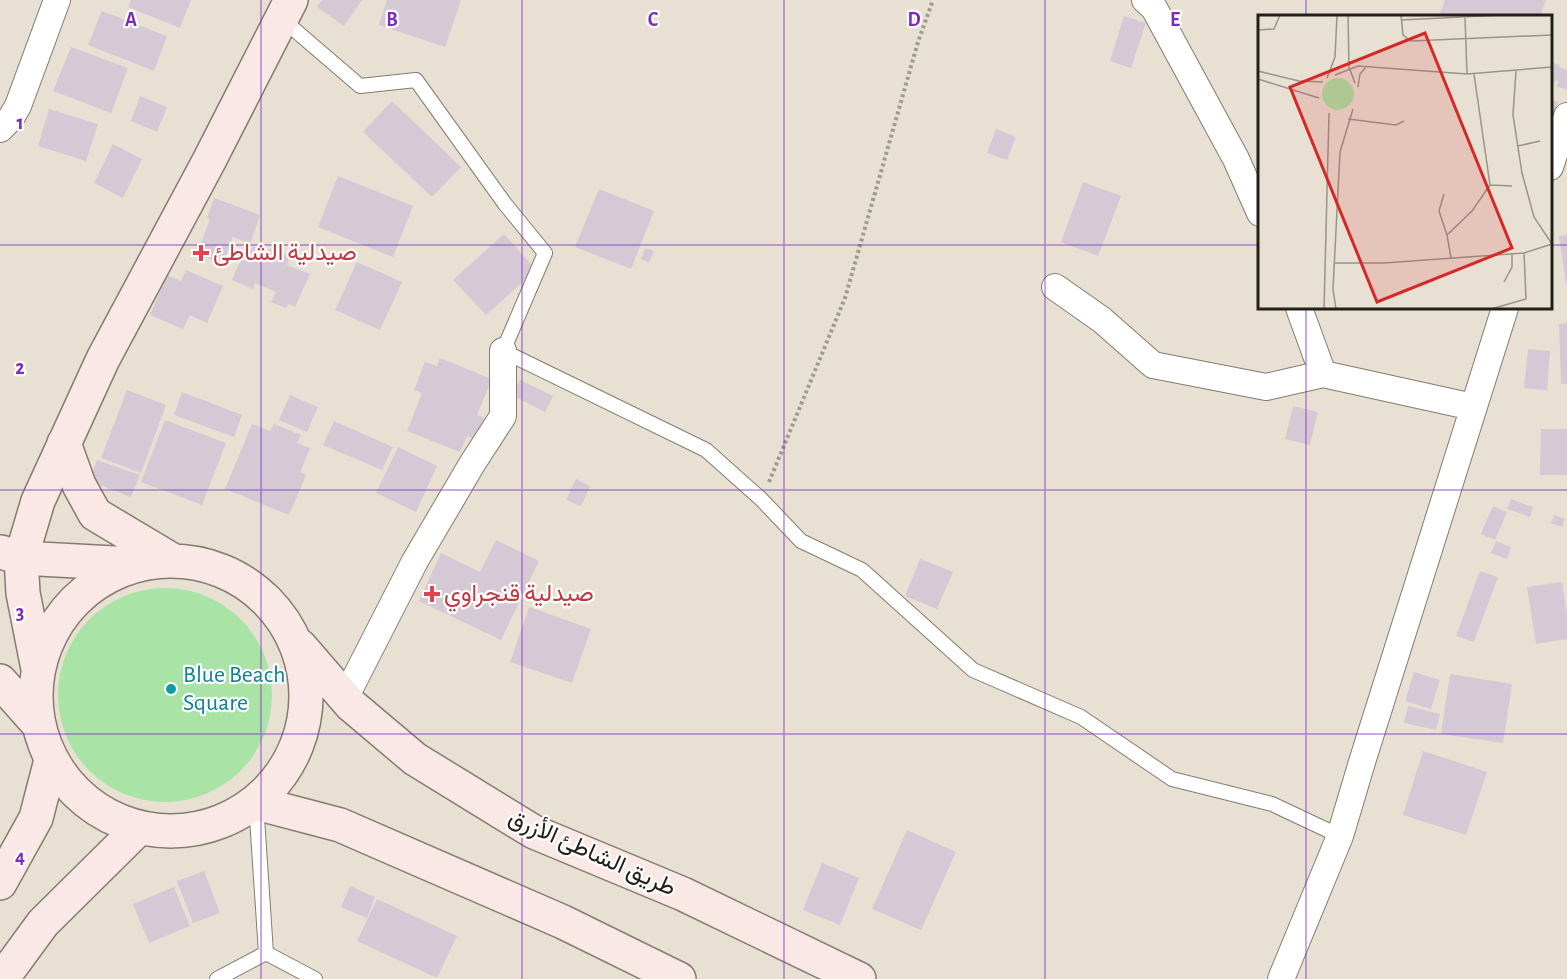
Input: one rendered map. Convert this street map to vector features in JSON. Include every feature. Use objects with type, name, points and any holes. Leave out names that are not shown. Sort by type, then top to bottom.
[{"type":"main road","points":[[38,670],[23,593],[10,555],[38,501],[103,359],[209,161],[286,10]]},
{"type":"main road","points":[[64,443],[79,485],[95,514],[172,560]]},
{"type":"main road","points":[[10,555],[136,565],[172,560],[212,566],[247,582],[277,609],[297,643],[307,681],[305,721],[295,752],[279,780],[256,803],[220,824],[180,832],[138,829],[103,814],[73,791],[51,760],[38,724],[35,697],[38,670],[48,640],[64,613],[86,590],[103,579],[136,565]]},
{"type":"main road","name":"طريق الشاطئ الأزرق","points":[[297,643],[351,705],[415,759],[534,832],[683,894],[859,979]]},
{"type":"main road","points":[[0,681],[38,724]]},
{"type":"main road","points":[[0,883],[36,818],[51,760]]},
{"type":"main road","points":[[256,803],[340,825],[563,922],[679,979]]},
{"type":"main road","points":[[2,979],[43,923],[138,829]]},
{"type":"street","points":[[0,129],[11,118],[18,106],[57,0]]},
{"type":"street","points":[[1144,0],[1154,8],[1231,149],[1258,209]]},
{"type":"street","points":[[1552,164],[1567,116]]},
{"type":"street","points":[[1055,287],[1102,320],[1153,365],[1266,387],[1323,374],[1473,407]]},
{"type":"street","points":[[1299,309],[1323,374]]},
{"type":"street","points":[[1281,979],[1340,836],[1505,309]]},
{"type":"street","points":[[345,698],[415,561],[503,416],[503,351]]},
{"type":"lane","points":[[286,10],[360,86],[416,80],[506,204],[545,253],[503,351],[706,450],[762,499],[801,541],[862,570],[973,670],[1081,717],[1172,779],[1272,804],[1340,836]]},
{"type":"lane","points":[[256,803],[266,953]]},
{"type":"lane","points":[[217,979],[266,953]]},
{"type":"lane","points":[[266,953],[315,979]]},
{"type":"path","points":[[762,499],[846,298],[918,42],[933,0]]},
{"type":"green space","name":"Blue Beach Square","points":[[155,588],[175,588],[206,596],[241,619],[264,654],[270,674],[272,695],[270,716],[264,736],[241,771],[206,794],[175,802],[155,802],[124,794],[97,778],[82,763],[66,736],[58,705],[58,685],[66,654],[82,627],[97,612],[124,596]]},
{"type":"building","points":[[131,0],[191,0],[180,28],[128,7]]},
{"type":"building","points":[[322,0],[362,0],[344,26],[317,7]]},
{"type":"building","points":[[387,0],[461,0],[445,47],[379,25]]},
{"type":"building","points":[[1445,0],[1546,0],[1540,15],[1439,15]]},
{"type":"building","points":[[102,11],[167,36],[154,71],[88,45]]},
{"type":"building","points":[[1124,16],[1146,23],[1131,68],[1110,61]]},
{"type":"building","points":[[71,47],[128,68],[111,113],[53,91]]},
{"type":"building","points":[[1552,63],[1567,70],[1567,90],[1557,86],[1559,81],[1552,81]]},
{"type":"building","points":[[140,96],[167,107],[157,132],[131,121]]},
{"type":"building","points":[[1552,100],[1558,102],[1552,118]]},
{"type":"building","points":[[392,101],[461,167],[432,197],[363,132]]},
{"type":"building","points":[[49,109],[98,124],[86,161],[38,146]]},
{"type":"building","points":[[996,129],[1016,137],[1007,160],[987,153]]},
{"type":"building","points":[[113,144],[142,159],[123,198],[94,183]]},
{"type":"building","points":[[338,176],[413,206],[393,257],[318,227]]},
{"type":"building","points":[[1083,182],[1121,196],[1098,256],[1061,242]]},
{"type":"building","points":[[599,189],[654,211],[631,269],[575,247]]},
{"type":"building","points":[[214,198],[260,215],[250,244],[233,237],[223,264],[197,254],[210,219],[207,218]]},
{"type":"building","points":[[504,234],[536,270],[486,315],[453,280]]},
{"type":"building","points":[[1567,235],[1567,284],[1566,284],[1559,236]]},
{"type":"building","points":[[253,246],[263,251],[261,256],[266,257],[270,248],[290,256],[287,265],[310,274],[295,307],[288,304],[286,308],[271,302],[276,292],[255,283],[253,289],[232,280],[246,248],[251,250]]},
{"type":"building","points":[[645,248],[654,251],[649,263],[641,259]]},
{"type":"building","points":[[357,262],[402,282],[380,330],[335,310]]},
{"type":"building","points":[[186,270],[223,286],[207,323],[190,315],[183,329],[150,315],[167,275],[181,281]]},
{"type":"building","points":[[1567,323],[1567,384],[1561,384],[1559,324]]},
{"type":"building","points":[[1528,349],[1550,351],[1547,390],[1524,388]]},
{"type":"building","points":[[440,358],[492,379],[477,415],[488,419],[479,441],[467,436],[460,452],[407,431],[422,393],[414,390],[425,362],[437,366]]},
{"type":"building","points":[[520,380],[553,396],[545,412],[512,395]]},
{"type":"building","points":[[127,390],[166,405],[141,473],[101,458]]},
{"type":"building","points":[[182,392],[242,415],[234,437],[174,415]]},
{"type":"building","points":[[290,395],[318,407],[307,432],[279,420]]},
{"type":"building","points":[[1293,406],[1318,412],[1310,445],[1285,439]]},
{"type":"building","points":[[165,420],[226,443],[202,505],[141,482]]},
{"type":"building","points":[[334,421],[393,447],[382,470],[323,445]]},
{"type":"building","points":[[252,424],[270,431],[274,424],[301,435],[297,443],[310,448],[300,472],[306,475],[289,515],[225,489]]},
{"type":"building","points":[[1541,429],[1567,429],[1567,475],[1540,475]]},
{"type":"building","points":[[398,447],[437,466],[416,512],[376,493]]},
{"type":"building","points":[[97,460],[140,475],[131,497],[89,481]]},
{"type":"building","points":[[576,479],[590,486],[581,506],[566,500]]},
{"type":"building","points":[[1511,499],[1533,507],[1530,517],[1507,509]]},
{"type":"building","points":[[1493,506],[1507,512],[1495,540],[1481,534]]},
{"type":"building","points":[[1554,515],[1565,519],[1562,527],[1551,523]]},
{"type":"building","points":[[496,540],[539,561],[501,640],[419,601],[441,553],[480,572]]},
{"type":"building","points":[[1496,541],[1511,547],[1507,559],[1491,553]]},
{"type":"building","points":[[920,559],[953,572],[937,609],[905,596]]},
{"type":"building","points":[[1480,571],[1498,577],[1474,642],[1456,636]]},
{"type":"building","points":[[1562,582],[1567,615],[1567,639],[1536,644],[1527,587]]},
{"type":"building","points":[[529,607],[591,629],[572,683],[510,662]]},
{"type":"building","points":[[1414,672],[1440,680],[1431,709],[1405,701]]},
{"type":"building","points":[[1450,674],[1512,684],[1503,743],[1441,734]]},
{"type":"building","points":[[1408,706],[1440,714],[1436,730],[1404,723]]},
{"type":"building","points":[[1423,751],[1487,772],[1466,835],[1403,815]]},
{"type":"building","points":[[907,830],[956,852],[921,930],[872,909]]},
{"type":"building","points":[[822,863],[859,878],[840,925],[803,910]]},
{"type":"building","points":[[204,871],[220,913],[193,923],[177,881]]},
{"type":"building","points":[[350,886],[375,897],[367,918],[341,907]]},
{"type":"building","points":[[174,887],[190,926],[149,943],[133,904]]},
{"type":"building","points":[[377,899],[457,936],[437,978],[357,941]]},
{"type":"place","name":"صيدلية الشاطئ","points":[[201,253]]},
{"type":"place","name":"صيدلية قنجراوي","points":[[432,594]]},
{"type":"place","name":"Blue Beach Square","points":[[171,689]]}]
